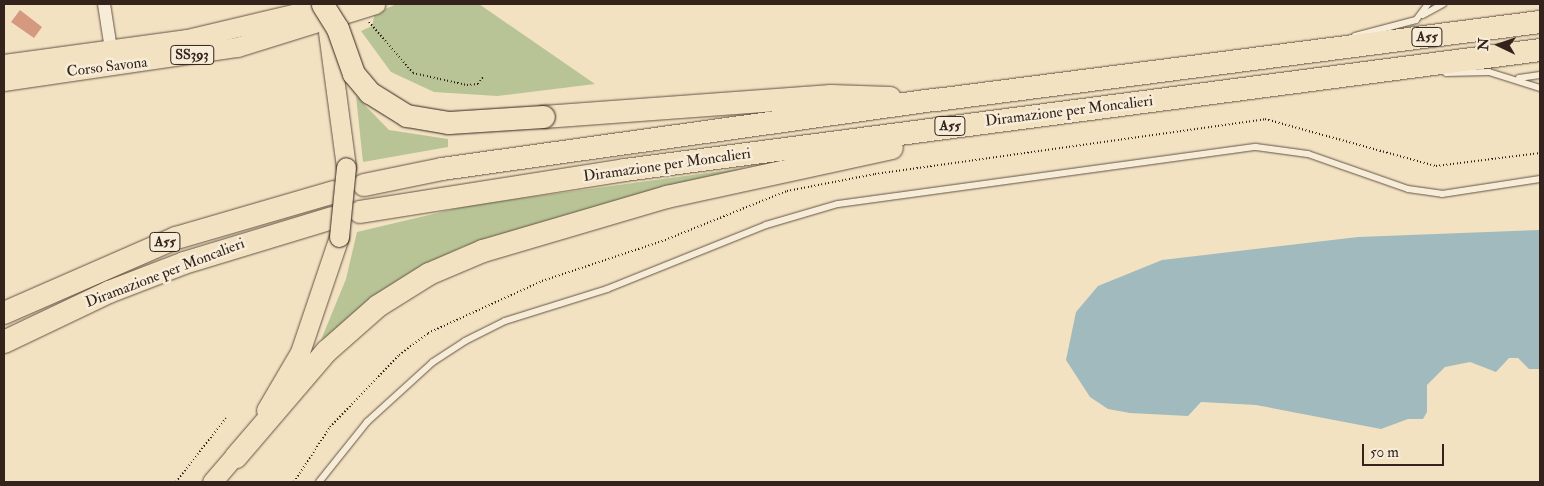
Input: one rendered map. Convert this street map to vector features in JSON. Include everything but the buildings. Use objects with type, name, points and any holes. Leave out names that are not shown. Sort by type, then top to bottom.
[{"type":"highway","points":[[327,4],[354,74],[370,93],[407,116],[449,123],[831,96],[936,100]]},
{"type":"highway","name":"Diramazione per Moncalieri","points":[[364,185],[442,169],[936,100],[1540,22]]},
{"type":"highway","name":"Diramazione per Moncalieri","points":[[360,212],[497,188],[1040,114],[1540,50]]},
{"type":"highway","points":[[236,457],[354,326],[404,288],[456,261],[666,197],[1040,114]]},
{"type":"highway","name":"Diramazione per Moncalieri","points":[[4,312],[176,238],[334,192]]},
{"type":"highway","name":"Diramazione per Moncalieri","points":[[4,342],[174,267],[336,228]]},
{"type":"main road","name":"Corso Savona","points":[[4,64],[234,30],[327,4]]},
{"type":"main road","points":[[212,482],[236,457],[300,352],[336,228],[346,167],[328,32],[327,4]]},
{"type":"main road","name":"Corso Savona","points":[[4,81],[237,47],[355,12],[375,4]]},
{"type":"street","points":[[104,4],[112,49]]},
{"type":"lane","points":[[1423,15],[1428,4]]},
{"type":"lane","points":[[1314,52],[1423,15],[1443,4]]},
{"type":"lane","points":[[1385,70],[1433,74],[1489,72],[1518,78],[1540,88]]},
{"type":"lane","points":[[1518,78],[1540,75]]},
{"type":"lane","points":[[319,482],[367,422],[433,362],[464,341],[505,321],[607,289],[766,225],[838,204],[1256,147],[1308,154],[1408,189],[1442,194],[1540,179]]},
{"type":"path","points":[[355,12],[413,73],[467,85],[478,84],[483,77]]},
{"type":"path","points":[[294,482],[330,426],[399,355],[428,333],[542,281],[658,242],[787,191],[875,174],[1265,119],[1436,166],[1540,153]]},
{"type":"path","points":[[176,482],[226,418]]},
{"type":"green space","points":[[397,4],[479,4],[595,84],[497,96],[434,92],[391,72],[361,31],[372,26],[375,13]]},
{"type":"green space","points":[[356,96],[389,130],[448,139],[448,147],[363,162]]},
{"type":"green space","points":[[744,168],[462,247],[403,278],[321,340],[346,279],[357,232],[471,205]]},
{"type":"water","points":[[1540,230],[1540,369],[1529,369],[1518,358],[1509,358],[1496,372],[1470,362],[1445,367],[1427,385],[1427,412],[1423,419],[1408,419],[1381,429],[1256,405],[1201,402],[1188,416],[1130,413],[1108,409],[1090,397],[1066,360],[1076,312],[1098,286],[1162,260],[1358,237]]}]
